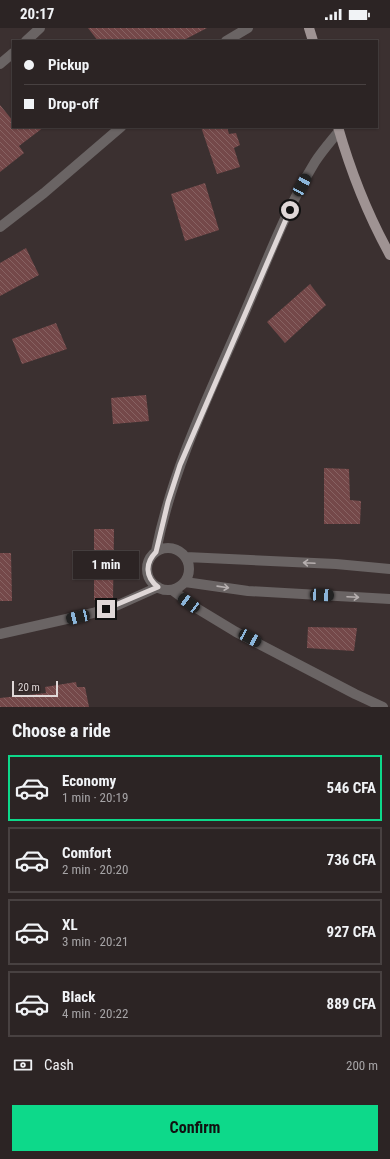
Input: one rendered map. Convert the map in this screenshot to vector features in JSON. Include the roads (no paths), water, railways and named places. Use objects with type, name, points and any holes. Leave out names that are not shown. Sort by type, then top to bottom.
[{"type":"main road","points":[[309,28],[313,40]]},
{"type":"main road","points":[[338,129],[375,228],[390,256]]},
{"type":"street","points":[[27,40],[40,28]]},
{"type":"street","points":[[228,40],[248,28]]},
{"type":"street","points":[[0,64],[12,54]]},
{"type":"street","points":[[0,227],[44,193],[120,128]]},
{"type":"street","points":[[156,552],[168,502],[180,465],[220,370],[295,197],[316,161],[338,129]]},
{"type":"street","points":[[162,549],[176,549],[186,557],[189,563],[188,576],[185,582],[179,587],[172,590],[165,590],[153,583],[149,577],[147,570],[148,563],[151,556],[156,552],[162,549]]},
{"type":"street","points":[[186,557],[336,564],[390,569]]},
{"type":"street","points":[[185,582],[248,591],[390,599]]},
{"type":"street","points":[[0,634],[93,613],[118,605],[158,587]]},
{"type":"street","points":[[172,590],[198,609],[236,632],[383,707]]}]
